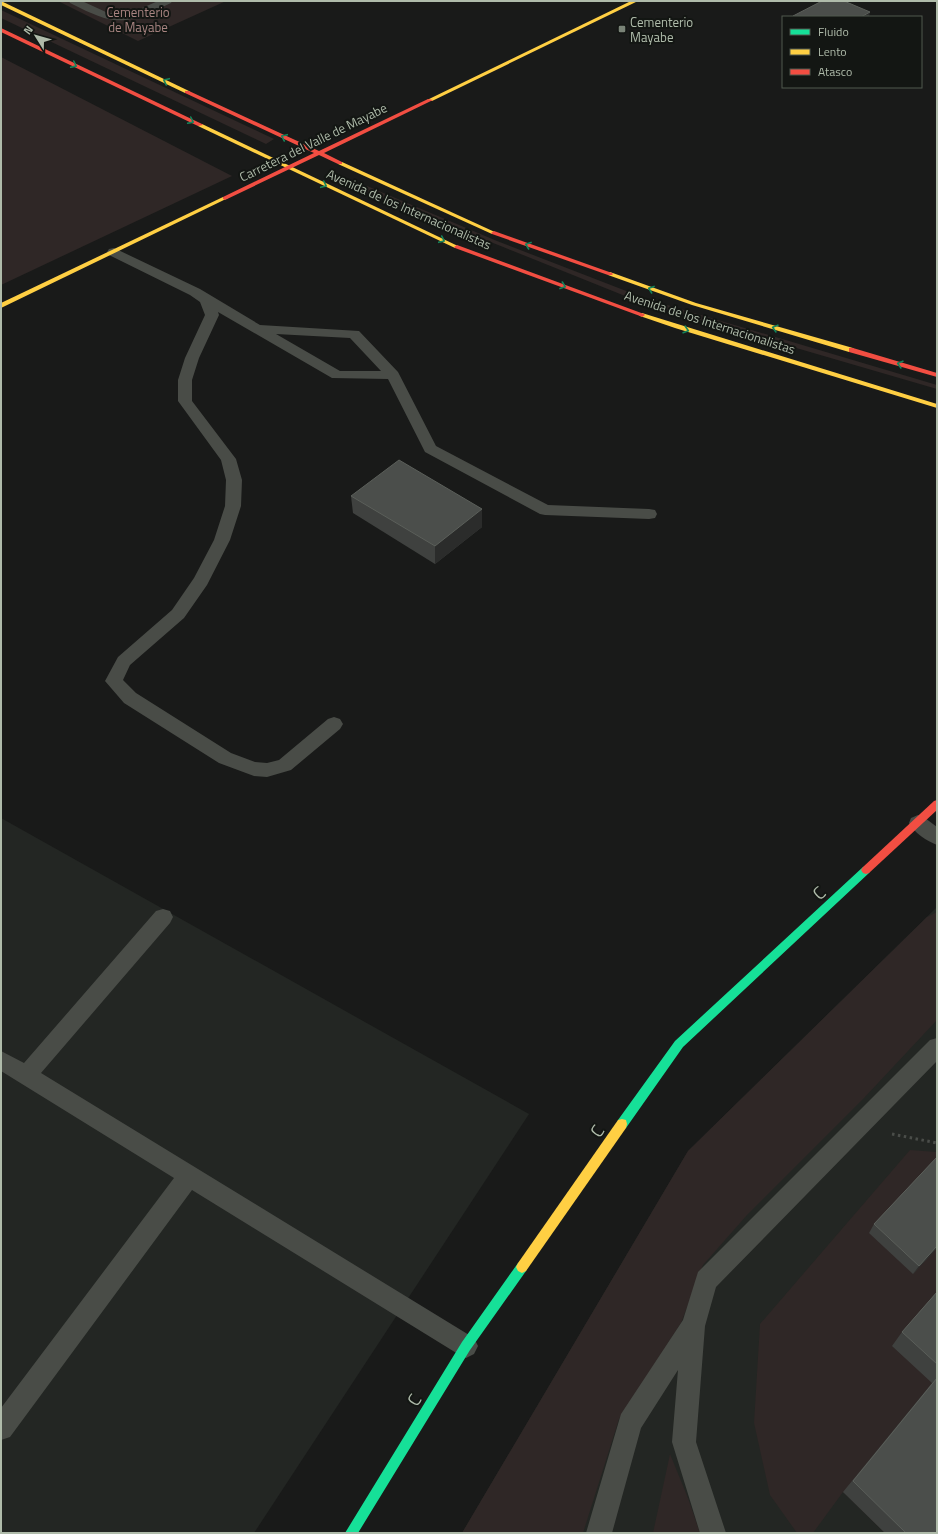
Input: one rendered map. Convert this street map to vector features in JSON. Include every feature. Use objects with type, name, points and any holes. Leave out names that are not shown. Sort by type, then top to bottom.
[{"type":"main road","name":"Carretera del Valle de Mayabe","points":[[1,306],[635,1]]},
{"type":"main road","name":"Avenida de los Internacionalistas","points":[[1,3],[319,154],[483,229],[694,304],[937,375]]},
{"type":"main road","name":"Avenida de los Internacionalistas","points":[[1,30],[466,251],[678,327],[937,406]]},
{"type":"main road","name":"C","points":[[351,1533],[466,1346],[679,1044],[937,804]]},
{"type":"lane","points":[[74,1],[106,16],[121,18],[134,15],[167,1]]},
{"type":"lane","points":[[114,252],[195,292],[206,300],[337,375],[393,376]]},
{"type":"lane","points":[[206,300],[212,315],[192,358],[185,380],[186,401],[228,459],[234,480],[233,506],[222,540],[201,581],[178,614],[124,661],[114,681],[130,698],[193,738],[225,758],[254,769],[267,770],[285,765],[334,724]]},
{"type":"lane","points":[[257,329],[354,334],[393,376],[430,449],[545,510],[650,514]]},
{"type":"lane","points":[[918,823],[937,837]]},
{"type":"lane","points":[[26,1075],[163,917]]},
{"type":"lane","points":[[713,1533],[684,1442],[693,1326],[706,1280],[937,1046]]},
{"type":"lane","points":[[1,1060],[466,1346]]},
{"type":"lane","points":[[1,1428],[189,1176]]},
{"type":"lane","points":[[599,1533],[630,1423],[693,1326]]},
{"type":"path","points":[[858,1127],[937,1143]]},
{"type":"shaded area","points":[[1,818],[529,1114],[254,1533],[1,1533]]},
{"type":"shaded area","points":[[937,907],[937,1533],[462,1533],[688,1151]]},
{"type":"green space","name":"Cementerio de Mayabe","points":[[58,1],[226,1],[138,41]]},
{"type":"green space","points":[[1,10],[274,139],[266,144],[1,18]]},
{"type":"green space","points":[[1,57],[232,176],[1,285]]},
{"type":"green space","points":[[367,186],[497,241],[647,299],[937,385],[937,389],[645,304],[359,189]]},
{"type":"green space","points":[[937,912],[937,1020],[864,1098],[747,1215],[703,1265],[681,1323],[619,1419],[583,1533],[462,1533],[688,1151],[927,917]]},
{"type":"green space","points":[[910,1150],[937,1152],[937,1533],[885,1533],[843,1492],[813,1533],[797,1533],[770,1495],[754,1423],[760,1324]]},
{"type":"green space","points":[[670,1454],[688,1498],[700,1533],[653,1533]]},
{"type":"building","points":[[822,1],[844,1],[870,12],[863,16],[793,16]]},
{"type":"building","points":[[399,460],[482,509],[435,546],[351,496]]},
{"type":"building","points":[[937,1157],[937,1246],[919,1266],[874,1224]]},
{"type":"building","points":[[937,1292],[937,1364],[902,1332]]},
{"type":"building","points":[[937,1378],[937,1533],[906,1533],[853,1481]]},
{"type":"traffic: fast","points":[[622,1124],[679,1044],[866,870]]},
{"type":"traffic: fast","points":[[351,1533],[466,1346],[522,1267]]},
{"type":"traffic: slow","points":[[430,100],[635,1]]},
{"type":"traffic: slow","points":[[1,3],[187,92]]},
{"type":"traffic: slow","points":[[200,125],[457,247]]},
{"type":"traffic: slow","points":[[340,163],[494,233]]},
{"type":"traffic: slow","points":[[1,306],[225,198]]},
{"type":"traffic: slow","points":[[610,274],[694,304],[851,350]]},
{"type":"traffic: slow","points":[[642,315],[937,406]]},
{"type":"traffic: slow","points":[[522,1267],[622,1124]]},
{"type":"traffic: jam","points":[[1,30],[200,125]]},
{"type":"traffic: jam","points":[[187,92],[340,163]]},
{"type":"traffic: jam","points":[[225,198],[430,100]]},
{"type":"traffic: jam","points":[[494,233],[610,274]]},
{"type":"traffic: jam","points":[[457,247],[642,315]]},
{"type":"traffic: jam","points":[[851,350],[937,375]]},
{"type":"traffic: jam","points":[[866,870],[937,804]]},
{"type":"place","name":"Cementerio Mayabe","points":[[622,29]]}]
